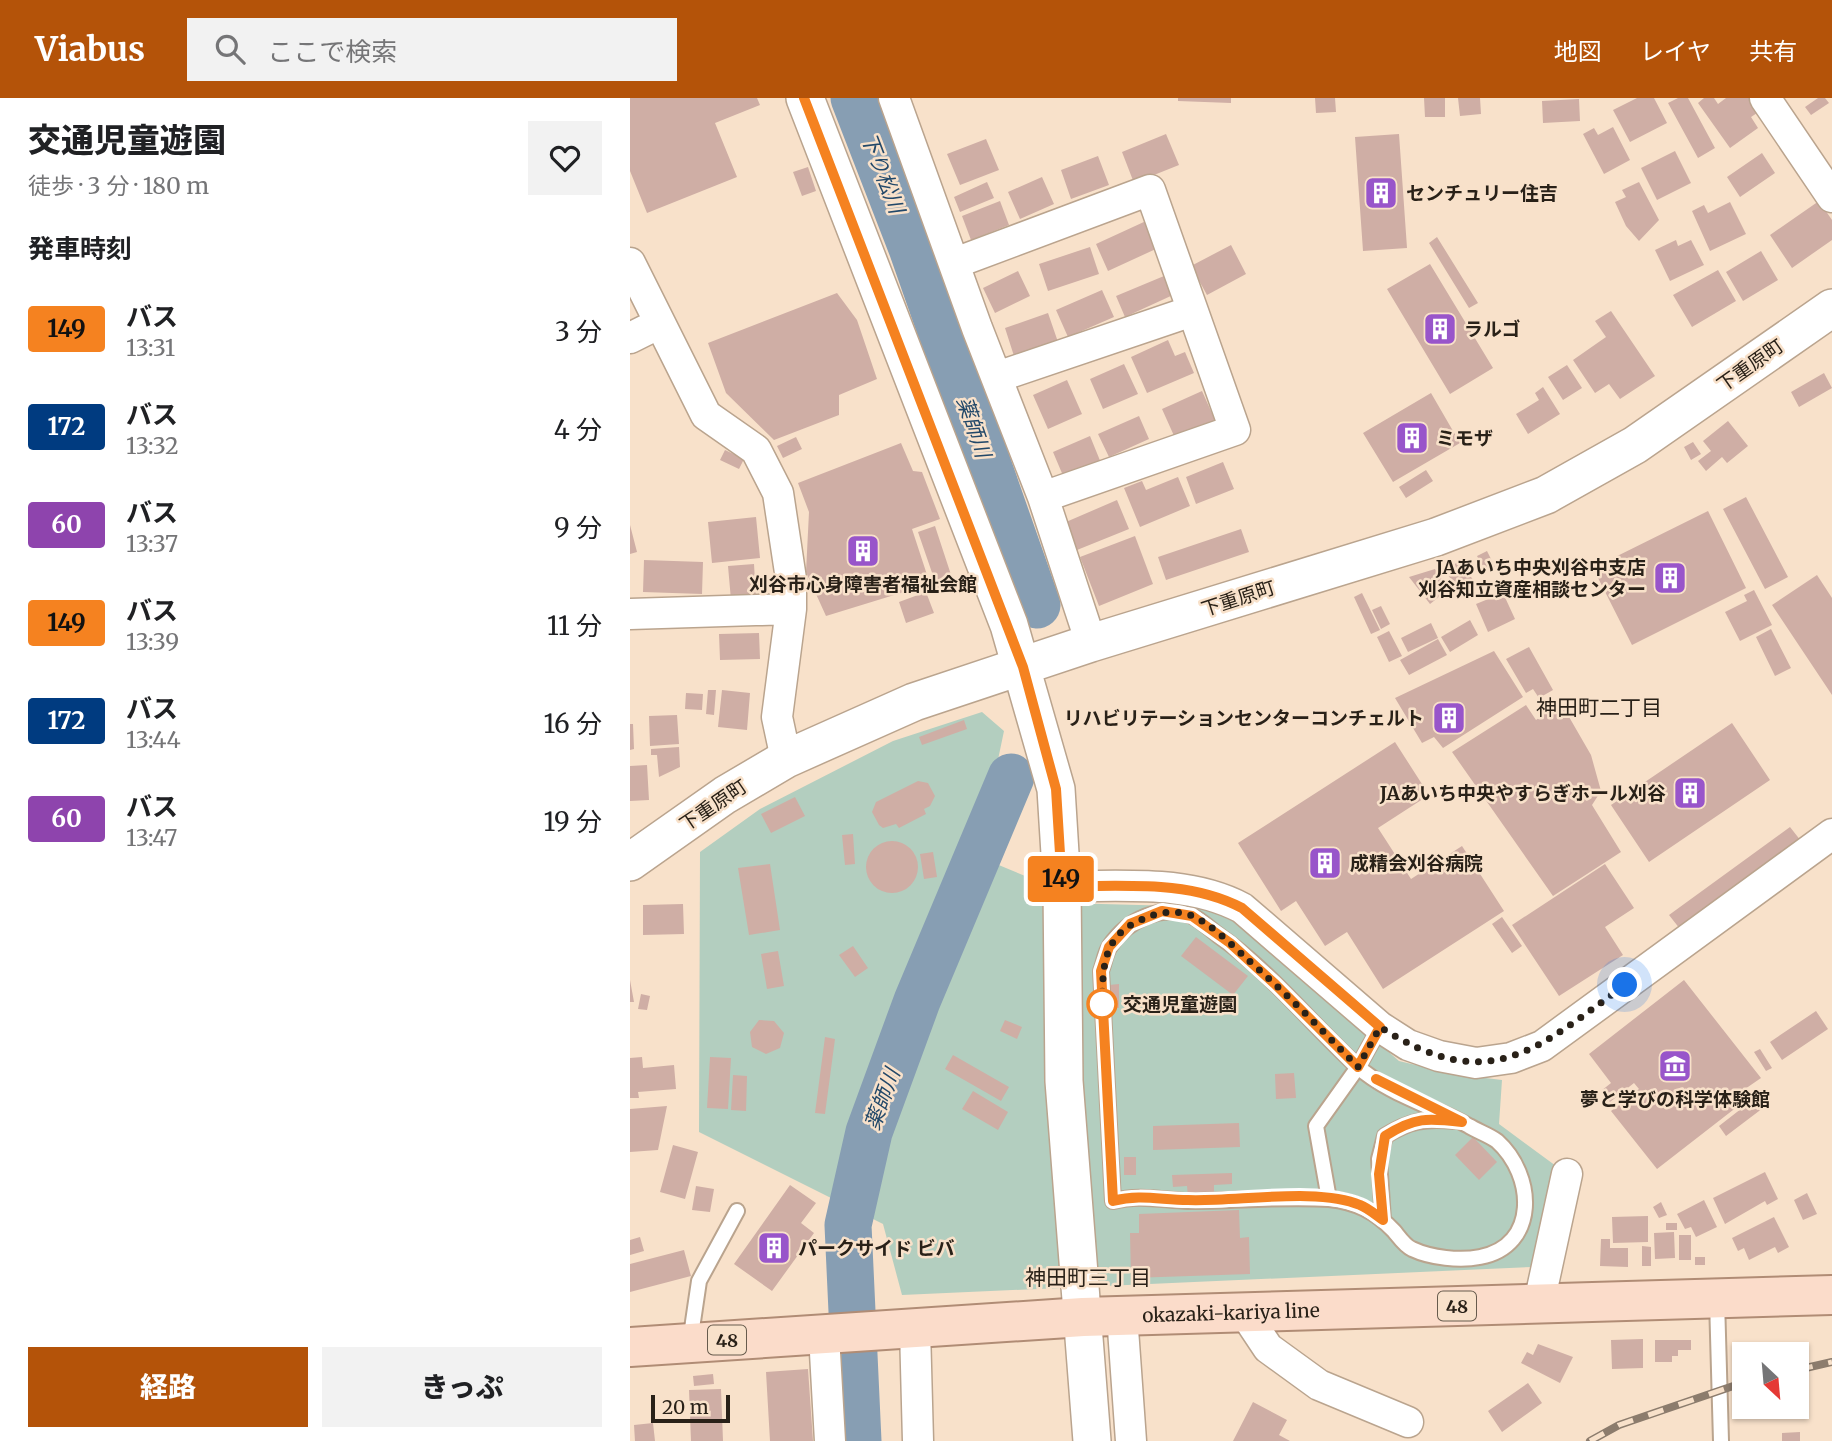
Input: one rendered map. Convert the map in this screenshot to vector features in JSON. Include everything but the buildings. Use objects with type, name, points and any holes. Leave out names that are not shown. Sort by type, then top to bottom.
[{"type":"main road","name":"okazaki-kariya line","points":[[630,1347],[1122,1315],[1832,1295]]},
{"type":"street","points":[[804,98],[1023,667],[1056,789],[1062,886],[1064,1081],[1092,1441]]},
{"type":"street","points":[[894,98],[1043,498],[1091,643]]},
{"type":"street","points":[[1765,98],[1832,197]]},
{"type":"street","points":[[955,263],[1150,190],[1235,430],[1043,498]]},
{"type":"street","points":[[630,263],[706,415],[756,450],[778,493],[791,579],[791,609],[777,717],[786,759]]},
{"type":"street","name":"下重原町","points":[[630,862],[725,795],[786,759],[914,702],[1091,643],[1436,537],[1546,495],[1635,445],[1832,308]]},
{"type":"street","points":[[997,377],[1192,311]]},
{"type":"street","points":[[630,338],[660,323]]},
{"type":"street","points":[[630,614],[791,609]]},
{"type":"street","points":[[1062,886],[1186,889],[1216,895],[1242,908],[1380,1027],[1408,1045],[1439,1056],[1476,1063],[1511,1058],[1542,1046],[1832,834]]},
{"type":"street","points":[[1539,1304],[1567,1174]]},
{"type":"street","points":[[1244,1312],[1268,1348],[1319,1385],[1408,1422]]},
{"type":"street","points":[[1122,1315],[1131,1441]]},
{"type":"street","points":[[905,1329],[918,1441]]},
{"type":"street","points":[[824,1335],[830,1441]]},
{"type":"lane","points":[[1162,911],[1192,916],[1230,943],[1358,1067],[1393,1090],[1462,1122],[1497,1141],[1523,1177],[1526,1207],[1517,1234],[1504,1250],[1478,1258],[1442,1257],[1410,1249],[1383,1220],[1360,1205],[1329,1199],[1282,1196],[1186,1200],[1135,1195],[1113,1201],[1101,971],[1109,947],[1130,924],[1162,911]]},
{"type":"lane","points":[[1329,1199],[1316,1126],[1358,1067],[1380,1027]]},
{"type":"lane","points":[[1383,1220],[1379,1159],[1385,1136],[1407,1122],[1427,1118],[1462,1122]]},
{"type":"lane","points":[[690,1342],[699,1281],[737,1211]]},
{"type":"lane","points":[[1717,1298],[1721,1441]]},
{"type":"green space","points":[[982,712],[1004,731],[991,793],[965,851],[1030,878],[1027,902],[1213,907],[1242,924],[1399,1061],[1453,1074],[1502,1080],[1499,1124],[1556,1166],[1532,1267],[902,1295],[883,1224],[699,1132],[700,852],[760,809],[893,741]]},
{"type":"waterway","name":"薬師川","points":[[854,98],[912,248],[1037,605]]},
{"type":"waterway","name":"薬師川","points":[[858,1441],[848,1225],[869,1132],[917,1001],[1011,777]]},
{"type":"railway","points":[[1810,1367],[1832,1362]]},
{"type":"railway","points":[[1590,1441],[1619,1425],[1732,1386]]},
{"type":"bus line","name":"149","points":[[804,98],[1023,667],[1056,789],[1062,886],[1186,889],[1216,895],[1242,908],[1380,1027],[1358,1067],[1230,943],[1192,916],[1162,911],[1130,924],[1109,947],[1101,971],[1113,1201],[1135,1195],[1186,1200],[1282,1196],[1329,1199],[1360,1205],[1383,1220],[1379,1159],[1385,1136],[1407,1122],[1427,1118],[1462,1122],[1393,1090],[1376,1079]]},
{"type":"place","name":"センチュリー住吉","points":[[1381,193]]},
{"type":"place","name":"ラルゴ","points":[[1440,329]]},
{"type":"place","name":"ミモザ","points":[[1412,438]]},
{"type":"place","name":"刈谷市心身障害者福祉会館","points":[[863,551]]},
{"type":"place","name":"JAあいち中央刈谷中支店 刈谷知立資産相談センター","points":[[1670,578]]},
{"type":"place","name":"リハビリテーションセンターコンチェルト","points":[[1449,718]]},
{"type":"place","name":"JAあいち中央やすらぎホール刈谷","points":[[1690,793]]},
{"type":"place","name":"成精会刈谷病院","points":[[1325,863]]},
{"type":"place","name":"交通児童遊園","points":[[1102,1004]]},
{"type":"place","name":"夢と学びの科学体験館","points":[[1675,1066]]},
{"type":"place","name":"パークサイド ビバ","points":[[774,1248]]},
{"type":"district","name":"神田町二丁目","points":[[1599,707]]},
{"type":"district","name":"神田町三丁目","points":[[1088,1277]]},
{"type":"route","points":[[1102,1004],[1101,971],[1109,947],[1130,924],[1162,911],[1192,916],[1230,943],[1358,1067],[1380,1027],[1408,1045],[1439,1056],[1476,1063],[1511,1058],[1542,1046],[1625,985]]},
{"type":"water label","name":"下り松川","points":[[883,173]]}]
